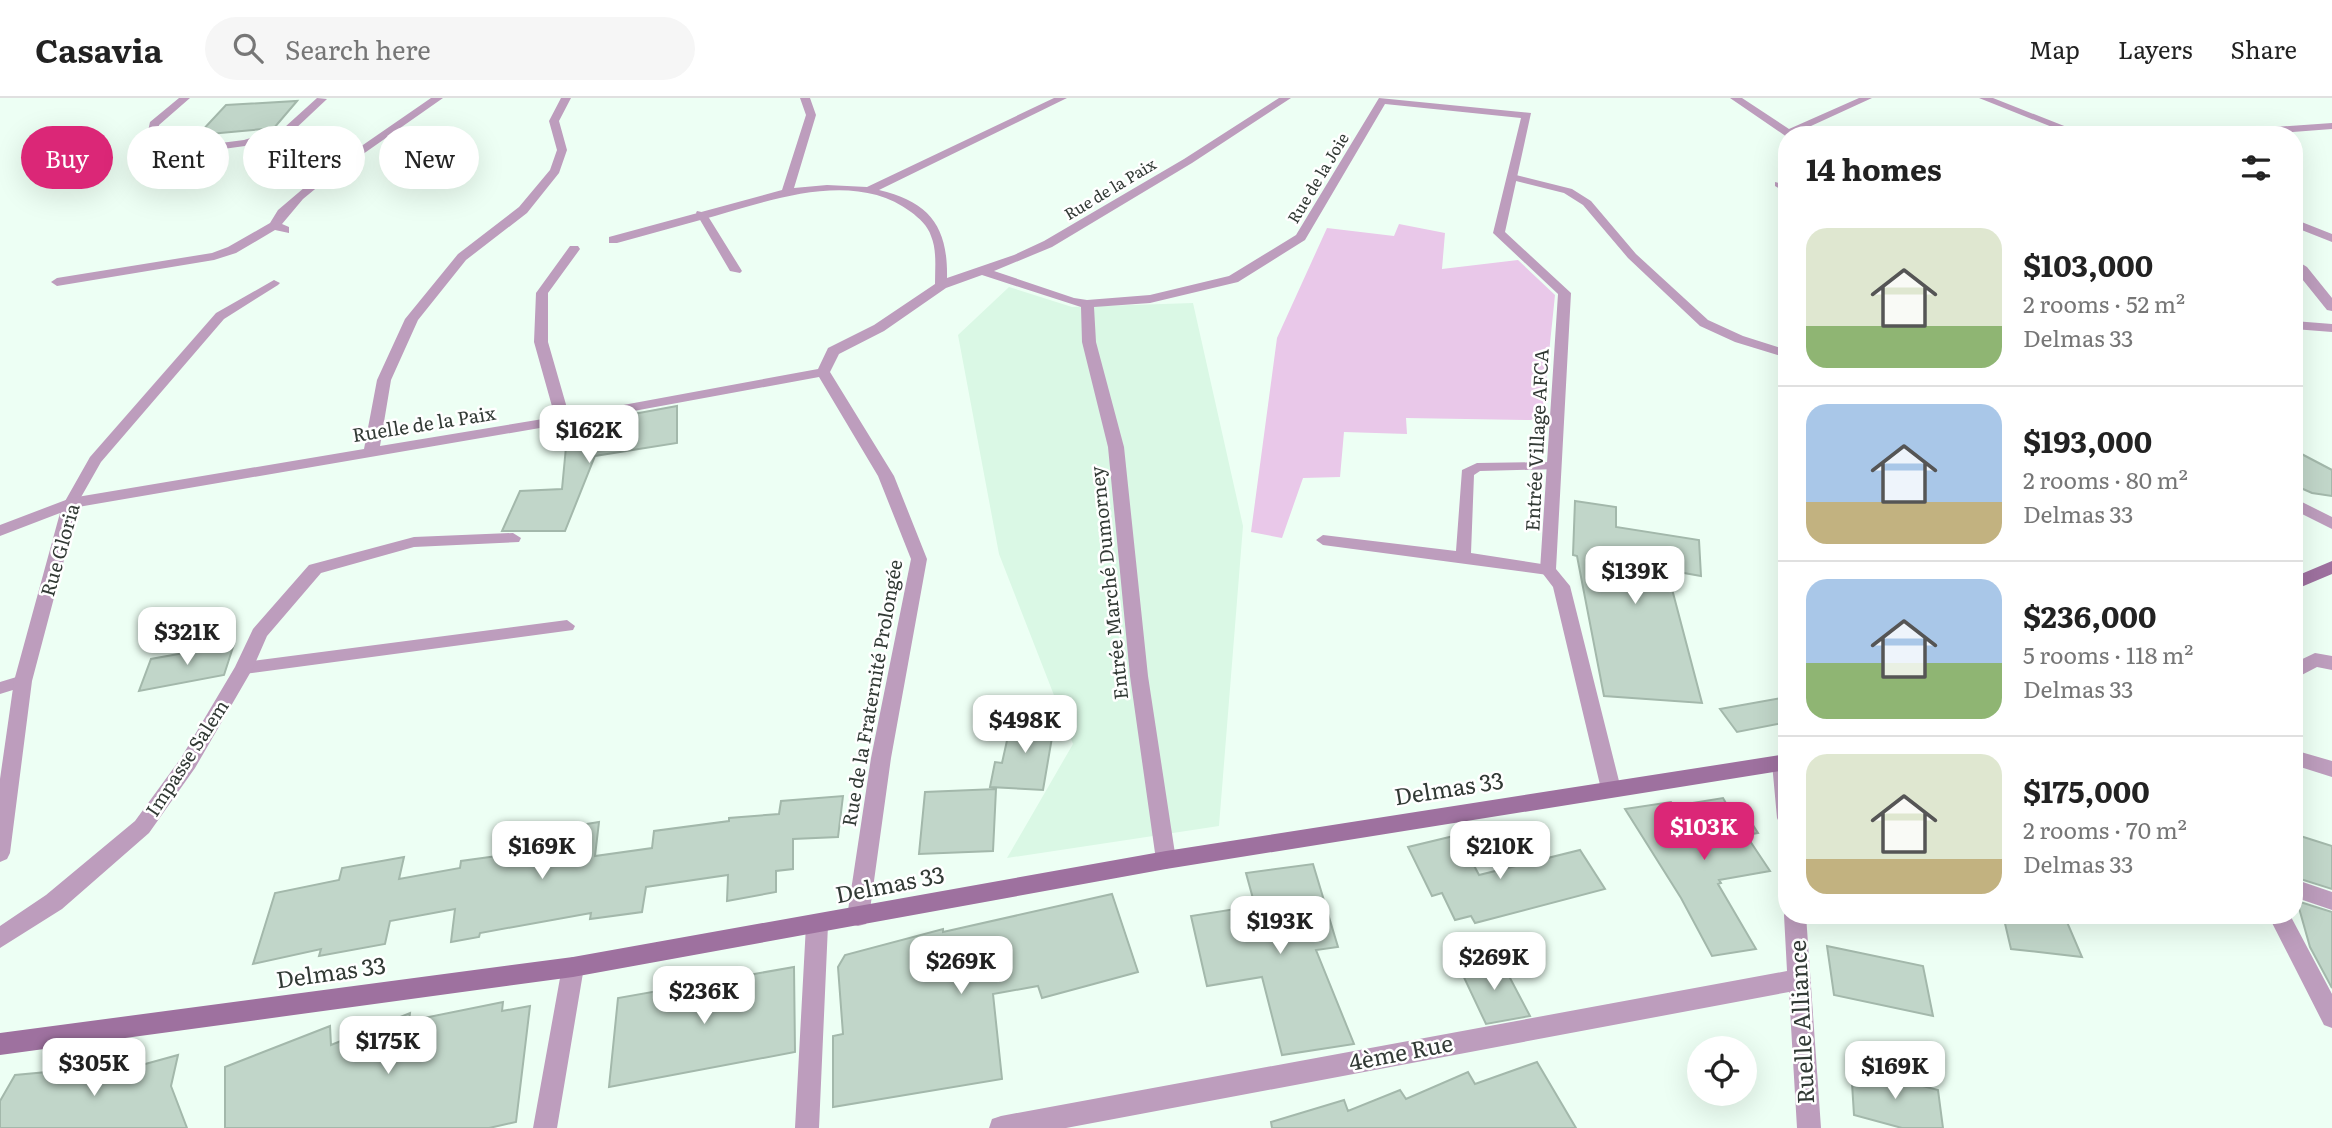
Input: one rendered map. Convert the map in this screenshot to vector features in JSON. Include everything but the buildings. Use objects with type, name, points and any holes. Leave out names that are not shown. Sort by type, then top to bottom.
[{"type":"main road","points":[[2303,580],[2332,567]]},
{"type":"main road","name":"Delmas 33","points":[[0,1044],[573,967],[1166,860],[1778,764]]},
{"type":"street","points":[[185,98],[154,124],[151,140],[172,153],[245,143],[289,129],[323,99]]},
{"type":"street","points":[[57,282],[214,256],[280,228],[277,218],[347,158],[438,98]]},
{"type":"street","points":[[371,452],[384,380],[412,319],[461,257],[523,210],[555,171],[562,150],[554,121],[566,98]]},
{"type":"street","points":[[787,192],[811,115],[805,98]]},
{"type":"street","points":[[871,189],[1062,98]]},
{"type":"street","name":"Rue de la Paix","points":[[823,372],[833,351],[880,328],[941,285],[1048,244],[1199,154],[1286,98]]},
{"type":"street","points":[[1735,98],[1778,126]]},
{"type":"street","points":[[1807,126],[1867,98]]},
{"type":"street","name":"Rue de la Joie","points":[[983,271],[1072,302],[1087,304],[1150,299],[1233,279],[1301,237],[1383,99]]},
{"type":"street","name":"Entrée Village AFCA","points":[[1383,99],[1527,115],[1499,233],[1565,293],[1548,570]]},
{"type":"street","points":[[1992,99],[2060,126]]},
{"type":"street","points":[[2303,128],[2332,126]]},
{"type":"street","points":[[613,240],[701,213],[787,192],[814,188],[871,189],[914,207],[937,233],[941,285]]},
{"type":"street","points":[[2303,227],[2332,238]]},
{"type":"street","points":[[563,420],[541,342],[542,293],[574,249]]},
{"type":"street","points":[[2303,270],[2332,307]]},
{"type":"street","name":"Entrée Marché Dumorney","points":[[1087,304],[1089,342],[1116,447],[1139,676],[1166,860]]},
{"type":"street","points":[[2303,326],[2332,328]]},
{"type":"street","name":"Ruelle de la Paix","points":[[0,531],[71,503],[563,420],[823,372]]},
{"type":"street","name":"Rue de la Fraternité Prolongée","points":[[823,372],[886,476],[919,559],[881,758],[858,917]]},
{"type":"street","name":"Rue Gloria","points":[[0,853],[23,681],[71,503]]},
{"type":"street","points":[[2303,508],[2332,524]]},
{"type":"street","name":"Impasse Salem","points":[[0,938],[54,902],[142,827],[188,763],[244,668],[259,634],[278,608],[315,569],[414,542],[513,538]]},
{"type":"street","points":[[1548,570],[1562,586],[1611,789]]},
{"type":"street","points":[[2303,666],[2315,660],[2332,663]]},
{"type":"street","points":[[2303,760],[2332,769]]},
{"type":"street","points":[[2303,891],[2332,901]]},
{"type":"street","name":"Ruelle Alliance","points":[[1796,924],[1808,1128]]},
{"type":"street","points":[[2284,924],[2332,1017]]},
{"type":"street","points":[[807,1128],[817,925]]},
{"type":"street","points":[[545,1128],[573,967]]},
{"type":"street","name":"4ème Rue","points":[[1001,1128],[1801,979]]},
{"type":"lane","points":[[1512,177],[1557,187],[1587,203],[1632,256],[1704,323],[1739,339],[1778,351]]},
{"type":"lane","points":[[701,213],[736,271]]},
{"type":"lane","name":"Rue Gloria","points":[[71,503],[95,460],[220,316],[274,283]]},
{"type":"lane","points":[[1463,557],[1468,473],[1476,467],[1555,466]]},
{"type":"lane","points":[[1323,540],[1548,570]]},
{"type":"lane","points":[[244,668],[567,626]]},
{"type":"lane","points":[[0,688],[23,681]]},
{"type":"shaded area","points":[[1399,224],[1445,233],[1442,269],[1518,260],[1555,295],[1543,411],[1531,420],[1406,418],[1407,434],[1344,432],[1340,477],[1303,478],[1282,538],[1251,532],[1277,338],[1327,228],[1394,236]]},
{"type":"shaded area","points":[[1009,287],[1072,307],[1193,303],[1243,526],[1219,826],[1007,858],[1073,744],[999,554],[958,335]]}]
